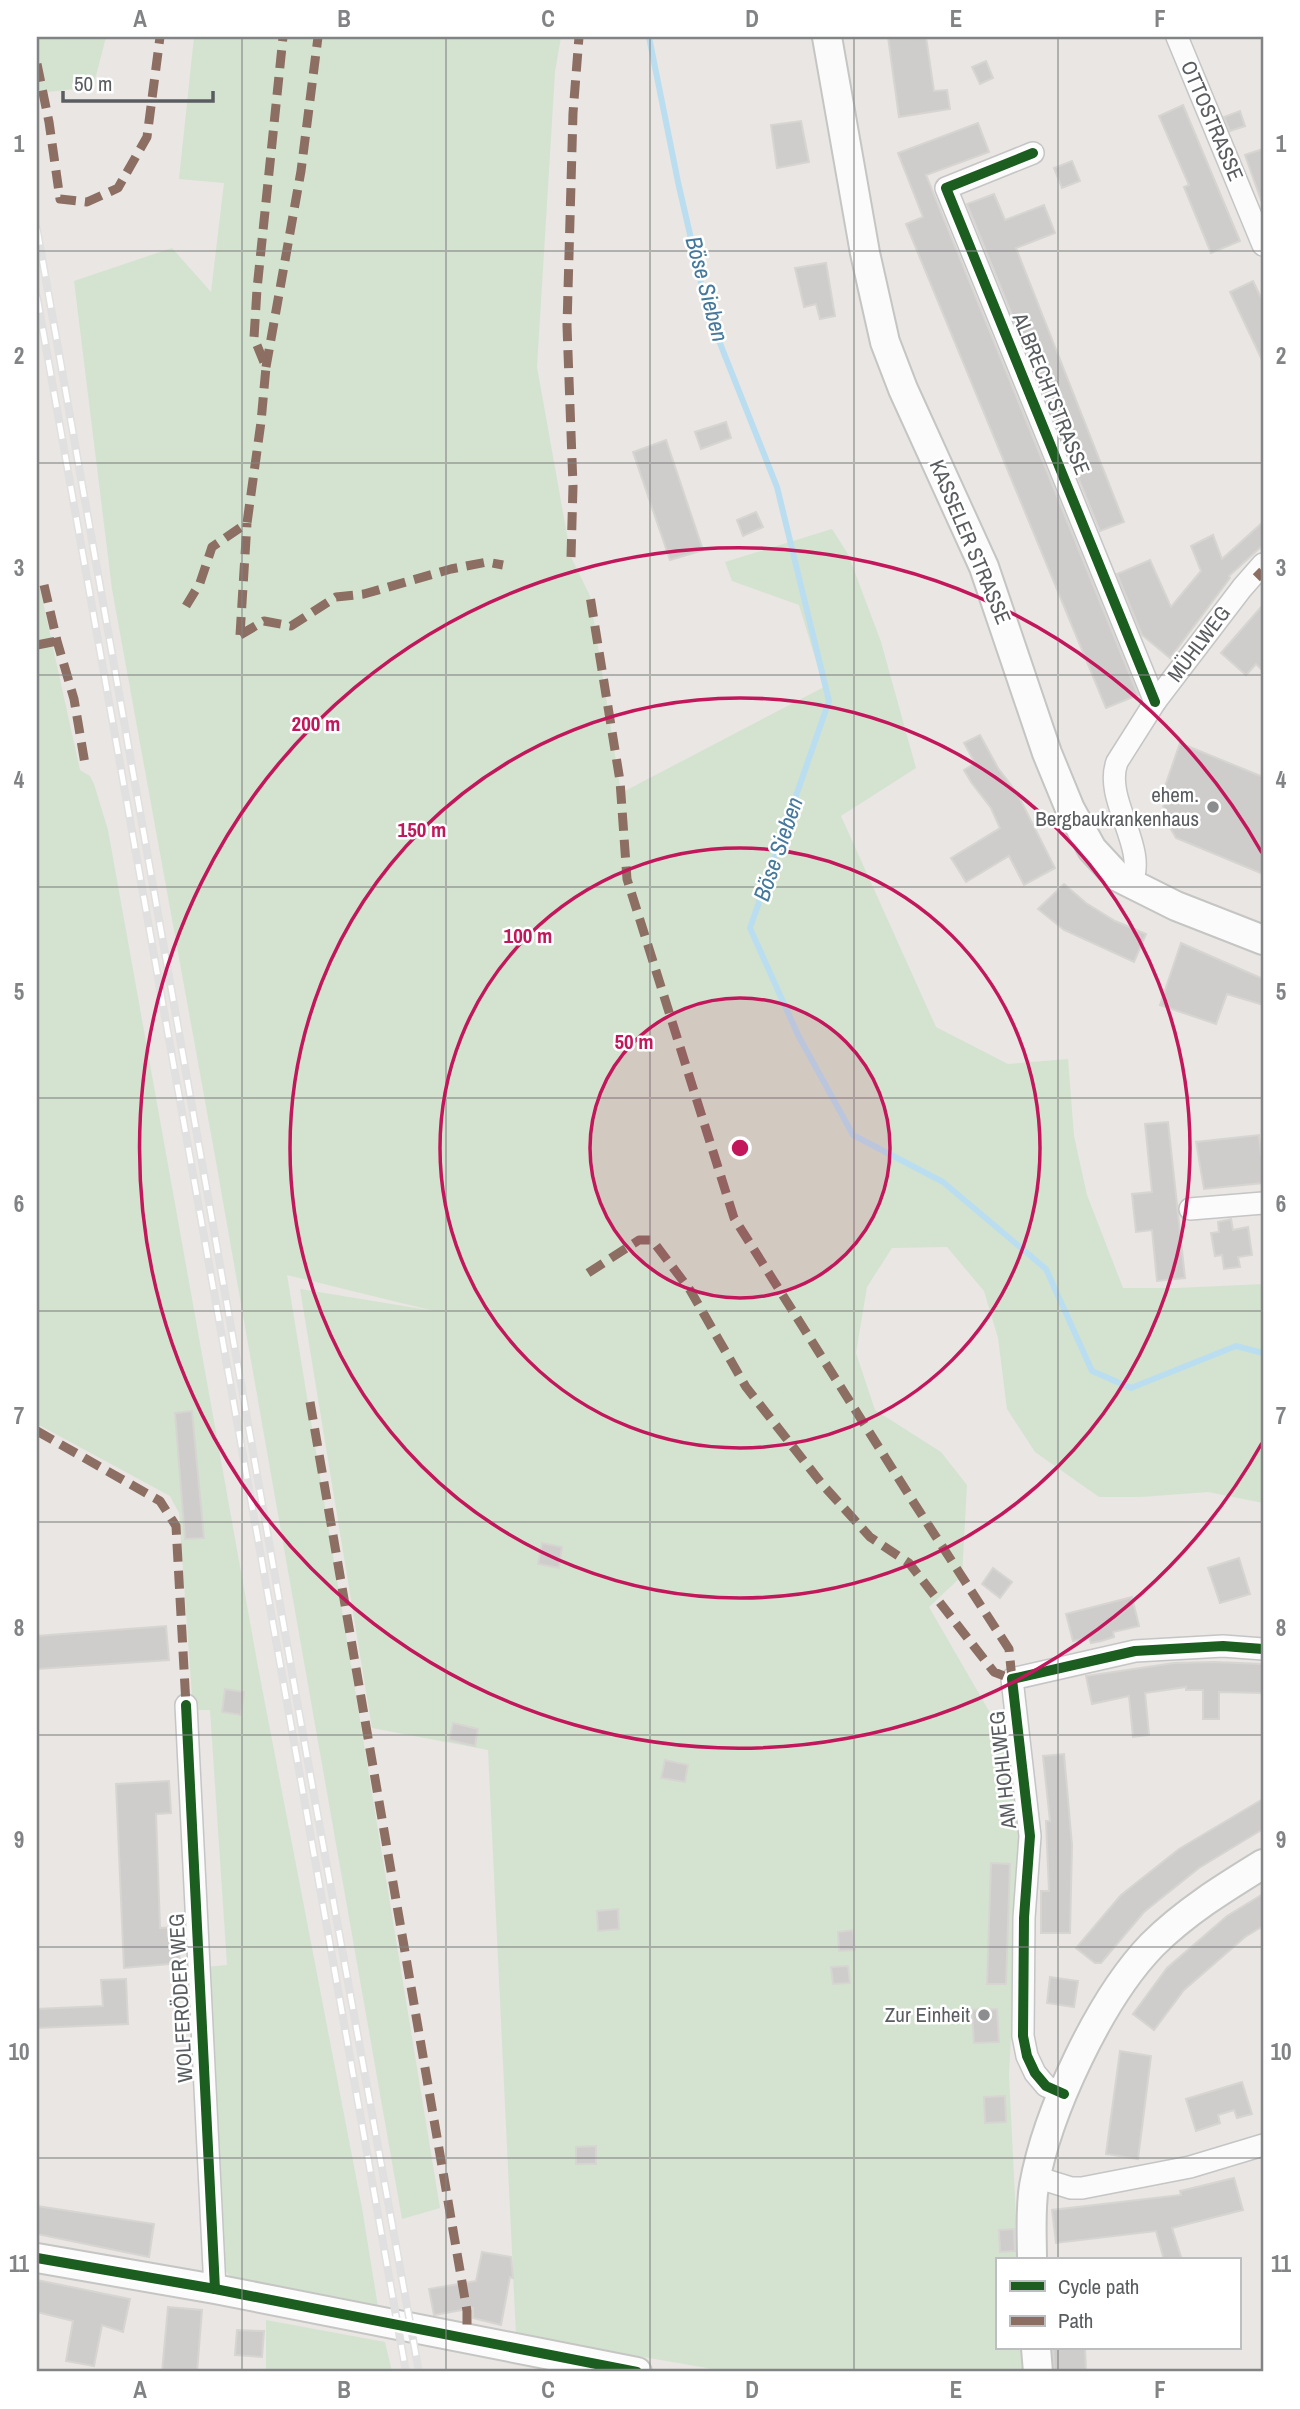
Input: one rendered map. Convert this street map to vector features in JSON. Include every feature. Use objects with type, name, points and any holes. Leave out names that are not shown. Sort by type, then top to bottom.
[{"type":"main road","name":"KASSELER STRASSE","points":[[827,37],[877,310],[895,370],[984,567],[1047,753],[1084,838],[1099,859],[1118,877],[1176,906],[1263,940]]},
{"type":"main road","points":[[1032,2258],[1032,2209],[1036,2177],[1045,2143],[1063,2094],[1096,2024],[1140,1959],[1192,1910],[1263,1864]]},
{"type":"main road","points":[[37,2258],[215,2289],[637,2372]]},
{"type":"main road","points":[[1036,2350],[1038,2372]]},
{"type":"street","name":"OTTOSTRASSE","points":[[1177,37],[1263,245]]},
{"type":"street","name":"ALBRECHTSTRASSE","points":[[1034,153],[947,188],[1155,702]]},
{"type":"street","name":"MÜHLWEG","points":[[1131,884],[1136,868],[1114,772],[1122,754],[1155,702],[1242,588],[1263,565]]},
{"type":"street","points":[[1190,1209],[1263,1203]]},
{"type":"street","name":"AM HOHLWEG","points":[[1063,2094],[1046,2086],[1037,2077],[1027,2056],[1023,2036],[1024,1918],[1030,1836],[1012,1679],[1135,1651],[1223,1646],[1263,1649]]},
{"type":"street","name":"WOLFERÖDER WEG","points":[[186,1705],[215,2289]]},
{"type":"street","points":[[1036,2177],[1079,2188],[1180,2169],[1263,2145]]},
{"type":"green space","points":[[37,37],[106,37],[93,87],[39,93]]},
{"type":"green space","points":[[194,37],[561,37],[555,72],[537,367],[571,557],[590,596],[621,793],[824,687],[799,605],[732,581],[725,562],[832,529],[848,554],[881,642],[916,768],[841,816],[936,1027],[1008,1064],[1068,1059],[1074,1136],[1087,1195],[1123,1288],[1263,1284],[1263,1503],[1208,1492],[1099,1497],[1035,1452],[1007,1409],[998,1338],[984,1291],[947,1247],[892,1248],[867,1287],[856,1353],[875,1410],[941,1452],[967,1485],[962,1576],[929,1607],[1008,1744],[1021,1842],[1009,2074],[1018,2258],[996,2258],[996,2350],[1023,2350],[1025,2372],[730,2372],[516,2335],[488,1750],[372,1728],[300,1289],[434,1311],[287,1275],[440,2208],[402,2219],[112,589],[74,281],[172,248],[211,292],[224,183],[179,179]]},
{"type":"green space","points":[[37,575],[80,770],[90,776],[94,784],[108,830],[258,1667],[362,2208],[378,2307],[238,2287],[222,2266],[205,1967],[227,1965],[210,1710],[193,1710],[179,1513],[170,1496],[37,1424]]},
{"type":"green space","points":[[266,2320],[385,2342],[392,2372],[266,2372]]},
{"type":"building","points":[[888,37],[926,37],[934,91],[947,90],[950,109],[899,117]]},
{"type":"building","points":[[986,61],[993,78],[980,84],[972,67]]},
{"type":"building","points":[[1183,105],[1240,241],[1211,253],[1184,187],[1189,185],[1159,116]]},
{"type":"building","points":[[1240,111],[1245,126],[1230,131],[1224,117]]},
{"type":"building","points":[[801,121],[809,162],[777,168],[771,125]]},
{"type":"building","points":[[978,123],[989,152],[926,175],[1138,695],[1106,708],[906,224],[923,217],[898,153]]},
{"type":"building","points":[[1263,149],[1263,199],[1261,200],[1245,155]]},
{"type":"building","points":[[1072,161],[1080,181],[1062,188],[1054,168]]},
{"type":"building","points":[[994,194],[1005,220],[1044,205],[1055,233],[1016,248],[1124,522],[1100,531],[967,204]]},
{"type":"building","points":[[826,263],[835,316],[820,319],[816,304],[804,307],[795,268]]},
{"type":"building","points":[[1253,281],[1263,302],[1263,362],[1230,292]]},
{"type":"building","points":[[726,422],[731,438],[701,449],[695,432]]},
{"type":"building","points":[[666,440],[703,550],[670,560],[633,452]]},
{"type":"building","points":[[756,512],[763,527],[743,536],[737,520]]},
{"type":"building","points":[[1263,522],[1263,545],[1229,576],[1170,658],[1142,635],[1117,574],[1150,560],[1171,607],[1201,571],[1191,546],[1213,535],[1222,559]]},
{"type":"building","points":[[1263,605],[1263,671],[1256,664],[1246,675],[1221,653]]},
{"type":"building","points":[[980,735],[998,768],[1017,793],[1055,868],[1024,885],[1009,856],[966,882],[951,858],[1000,828],[991,808],[964,770],[975,763],[964,743]]},
{"type":"building","name":"ehem. Bergbaukrankenhaus","points":[[1180,743],[1263,777],[1263,874],[1176,838],[1165,819],[1162,795]]},
{"type":"building","points":[[1064,884],[1086,903],[1115,921],[1146,934],[1134,962],[1064,930],[1038,909]]},
{"type":"building","points":[[1181,943],[1263,979],[1263,1005],[1227,994],[1216,1024],[1160,1005]]},
{"type":"building","points":[[1168,1122],[1185,1278],[1157,1281],[1152,1230],[1136,1232],[1132,1194],[1152,1192],[1145,1124]]},
{"type":"building","points":[[1259,1135],[1263,1155],[1263,1183],[1204,1189],[1196,1142]]},
{"type":"building","points":[[1231,1219],[1233,1230],[1248,1227],[1252,1255],[1238,1257],[1240,1267],[1224,1269],[1222,1255],[1215,1256],[1211,1233],[1219,1232],[1218,1222]]},
{"type":"building","points":[[192,1411],[204,1538],[185,1539],[175,1413]]},
{"type":"building","points":[[542,1543],[562,1547],[559,1568],[538,1564]]},
{"type":"building","points":[[1239,1558],[1250,1594],[1220,1603],[1208,1568]]},
{"type":"building","points":[[993,1568],[1012,1582],[1000,1598],[982,1584]]},
{"type":"building","points":[[1132,1597],[1139,1626],[1113,1632],[1114,1637],[1101,1641],[1091,1643],[1089,1638],[1073,1641],[1066,1614]]},
{"type":"building","points":[[166,1626],[169,1660],[37,1669],[37,1636]]},
{"type":"building","points":[[1174,1663],[1263,1664],[1263,1693],[1219,1692],[1219,1719],[1203,1719],[1203,1690],[1186,1690],[1186,1687],[1145,1693],[1149,1735],[1133,1737],[1129,1696],[1092,1704],[1086,1676]]},
{"type":"building","points":[[225,1689],[244,1692],[241,1715],[222,1712]]},
{"type":"building","points":[[453,1723],[478,1729],[475,1746],[449,1740]]},
{"type":"building","points":[[1064,1754],[1072,1845],[1070,1933],[1041,1933],[1041,1891],[1049,1891],[1046,1821],[1050,1821],[1043,1756]]},
{"type":"building","points":[[665,1760],[688,1765],[685,1782],[661,1778]]},
{"type":"building","points":[[169,1781],[171,1813],[156,1814],[160,1928],[177,1927],[180,1963],[124,1968],[116,1784]]},
{"type":"building","points":[[1263,1799],[1263,1829],[1199,1868],[1144,1912],[1101,1963],[1095,1963],[1076,1948],[1121,1895],[1179,1849]]},
{"type":"building","points":[[991,1863],[1010,1864],[1006,1984],[987,1984]]},
{"type":"building","points":[[1263,1894],[1263,1926],[1245,1937],[1184,1990],[1154,2030],[1133,2014],[1167,1968],[1227,1916]]},
{"type":"building","points":[[618,1909],[619,1929],[598,1931],[597,1911]]},
{"type":"building","points":[[853,1930],[855,1950],[839,1951],[838,1932]]},
{"type":"building","points":[[848,1966],[850,1983],[833,1984],[831,1967]]},
{"type":"building","points":[[1050,1977],[1078,1981],[1074,2007],[1047,2003]]},
{"type":"building","points":[[126,1979],[128,2024],[37,2028],[37,2009],[103,2006],[101,1980]]},
{"type":"building","name":"Zur Einheit","points":[[997,2009],[999,2042],[974,2043],[972,2010]]},
{"type":"building","points":[[1120,2051],[1151,2056],[1138,2159],[1106,2154]]},
{"type":"building","points":[[1242,2082],[1252,2114],[1237,2118],[1234,2110],[1218,2115],[1220,2123],[1196,2131],[1186,2099]]},
{"type":"building","points":[[1005,2096],[1006,2122],[985,2123],[984,2097]]},
{"type":"building","points":[[596,2146],[596,2164],[576,2164],[576,2147]]},
{"type":"building","points":[[1234,2178],[1243,2210],[1172,2228],[1181,2258],[1163,2258],[1156,2231],[1056,2243],[1052,2210],[1181,2195],[1180,2191]]},
{"type":"building","points":[[37,2206],[154,2224],[149,2257],[37,2234]]},
{"type":"building","points":[[1014,2229],[1015,2251],[1000,2252],[999,2230]]},
{"type":"building","points":[[482,2252],[511,2257],[513,2278],[510,2277],[501,2325],[473,2318],[473,2308],[434,2315],[429,2289],[476,2281]]},
{"type":"building","points":[[37,2280],[130,2299],[123,2332],[102,2325],[94,2366],[66,2361],[73,2321],[37,2312]]},
{"type":"building","points":[[168,2307],[202,2310],[197,2372],[162,2372]]},
{"type":"building","points":[[237,2330],[264,2331],[262,2357],[235,2355]]},
{"type":"building","points":[[1053,2350],[1085,2350],[1086,2372],[1054,2372]]},
{"type":"waterway","name":"Böse Sieben","points":[[649,37],[708,313],[777,487],[829,701],[750,928],[798,1035],[853,1135],[943,1182],[1046,1269],[1092,1371],[1131,1388],[1236,1346],[1263,1353]]},
{"type":"railway","points":[[37,229],[302,1729],[419,2372]]},
{"type":"railway","points":[[37,297],[406,2372]]},
{"type":"marked path","points":[[37,64],[60,199],[87,202],[118,188],[147,137],[160,37]]},
{"type":"marked path","points":[[186,606],[200,583],[212,547],[247,523],[266,367],[254,338],[283,37]]},
{"type":"marked path","points":[[266,367],[301,171],[318,37]]},
{"type":"marked path","points":[[571,557],[573,486],[567,326],[573,113],[579,37]]},
{"type":"marked path","points":[[240,635],[247,523]]},
{"type":"marked path","points":[[240,635],[264,621],[291,626],[336,597],[364,594],[451,569],[487,562],[503,565]]},
{"type":"marked path","points":[[1256,571],[1263,578]]},
{"type":"marked path","points":[[44,585],[74,699],[85,764]]},
{"type":"marked path","points":[[588,1273],[639,1240],[652,1240],[690,1290],[746,1387],[822,1484],[870,1537],[909,1563],[994,1672],[1012,1679],[1009,1649],[734,1218],[627,879],[620,781],[590,596]]},
{"type":"marked path","points":[[37,645],[57,641]]},
{"type":"marked path","points":[[310,1402],[467,2311],[467,2338]]},
{"type":"marked path","points":[[37,1431],[160,1501],[176,1526],[186,1705]]},
{"type":"cycle path","points":[[1033,153],[946,188],[1155,702]]},
{"type":"cycle path","points":[[1064,2094],[1046,2086],[1035,2073],[1027,2056],[1023,2036],[1024,1918],[1030,1836],[1012,1679],[1135,1651],[1223,1646],[1263,1649]]},
{"type":"cycle path","points":[[186,1705],[215,2289]]},
{"type":"cycle path","points":[[37,2258],[215,2289],[637,2372]]},
{"type":"place","name":"ehem. Bergbaukrankenhaus","points":[[1213,807]]},
{"type":"place","name":"Zur Einheit","points":[[984,2015]]}]
